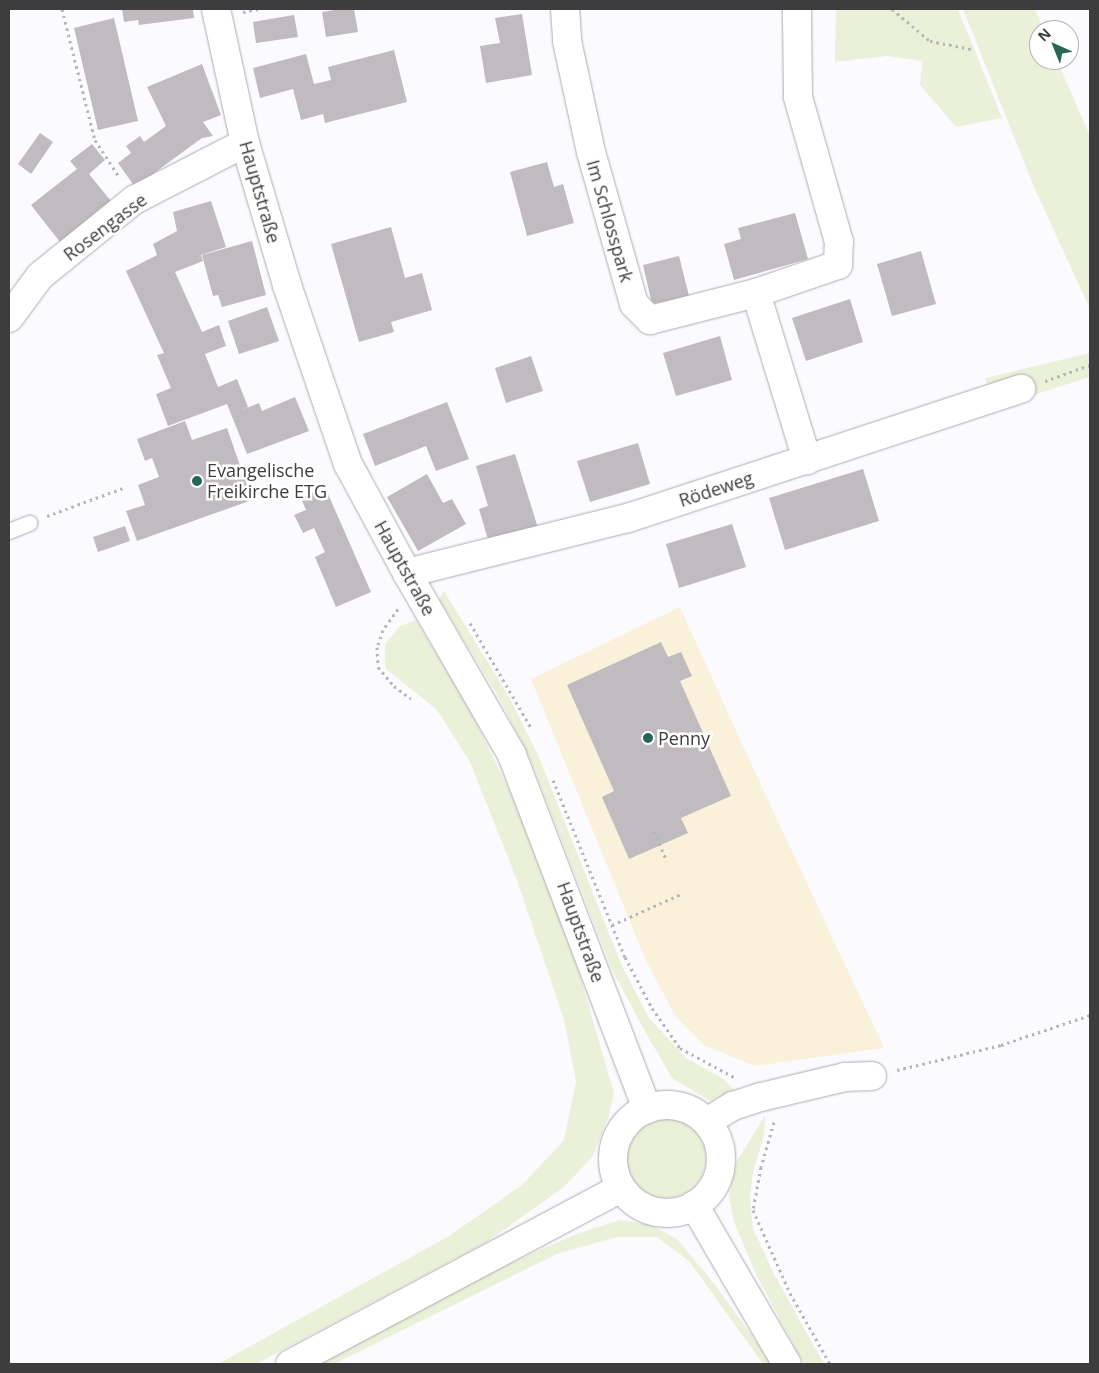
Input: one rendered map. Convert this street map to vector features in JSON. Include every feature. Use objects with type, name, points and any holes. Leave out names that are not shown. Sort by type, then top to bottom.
[{"type":"street","name":"Hauptstraße","points":[[216,9],[245,143],[287,285],[348,464],[412,582],[512,755],[647,1109]]},
{"type":"street","name":"Im Schlosspark","points":[[565,9],[567,41],[591,152],[634,304],[650,320],[756,293],[838,265],[839,242],[798,97],[797,9]]},
{"type":"street","name":"Rosengasse","points":[[9,318],[40,276],[134,200],[245,143]]},
{"type":"street","points":[[756,293],[807,460]]},
{"type":"street","name":"Rödeweg","points":[[412,582],[628,518],[1021,390]]},
{"type":"street","points":[[707,1122],[733,1106],[761,1097],[845,1077],[872,1076]]},
{"type":"street","points":[[676,1106],[691,1111],[707,1122],[719,1146],[721,1164],[714,1185],[694,1206],[676,1212],[657,1212],[640,1206],[621,1188],[615,1174],[615,1147],[623,1128],[647,1109],[676,1106]]},
{"type":"street","points":[[290,1364],[621,1188]]},
{"type":"street","points":[[694,1206],[787,1364]]},
{"type":"lane","points":[[9,531],[29,523]]},
{"type":"path","points":[[62,9],[95,140],[134,200]]},
{"type":"path","points":[[892,9],[930,41],[971,49]]},
{"type":"path","points":[[1021,390],[1090,365]]},
{"type":"path","points":[[29,523],[126,487]]},
{"type":"path","points":[[411,699],[394,686],[378,667],[377,647],[383,630],[412,582]]},
{"type":"path","points":[[468,620],[536,738]]},
{"type":"path","points":[[550,772],[625,956],[652,1008],[680,1048],[726,1071],[761,1097],[776,1116],[760,1167],[753,1210],[790,1293],[830,1364]]},
{"type":"path","points":[[654,830],[667,861]]},
{"type":"path","points":[[612,925],[681,894]]},
{"type":"path","points":[[872,1076],[1001,1045],[1090,1016]]},
{"type":"shaded area","points":[[680,607],[884,1048],[755,1066],[704,1045],[676,1017],[646,961],[531,679]]},
{"type":"green space","points":[[836,9],[958,9],[1002,118],[956,127],[920,85],[922,61],[887,56],[835,62]]},
{"type":"green space","points":[[963,9],[1035,9],[1040,20],[1029,20],[1029,70],[1061,70],[1090,136],[1090,309],[1034,187]]},
{"type":"green space","points":[[1090,353],[1090,377],[995,407],[985,378]]},
{"type":"green space","points":[[444,591],[508,695],[538,755],[622,966],[649,1018],[687,1059],[724,1079],[734,1090],[710,1101],[672,1078],[612,970],[529,756],[498,696],[439,599]]},
{"type":"green space","points":[[416,620],[471,712],[517,806],[562,914],[614,1093],[609,1115],[593,1156],[564,1187],[485,1243],[256,1364],[218,1364],[449,1236],[522,1185],[564,1140],[576,1082],[564,1020],[518,883],[470,762],[437,710],[385,668],[385,644],[400,626]]},
{"type":"green space","points":[[765,1115],[764,1136],[753,1172],[750,1197],[753,1229],[774,1274],[824,1364],[805,1364],[798,1354],[755,1272],[734,1222],[729,1196],[737,1161]]},
{"type":"green space","points":[[658,1118],[674,1118],[695,1129],[706,1150],[706,1166],[695,1187],[674,1198],[658,1198],[644,1192],[632,1180],[626,1166],[626,1150],[632,1136],[644,1124]]},
{"type":"green space","points":[[620,1220],[651,1225],[677,1239],[716,1286],[772,1364],[763,1364],[689,1261],[657,1237],[618,1237],[559,1253],[334,1364],[311,1364],[464,1284],[576,1234]]},
{"type":"building","points":[[122,9],[193,9],[194,18],[139,25],[138,20],[124,22]]},
{"type":"building","points":[[354,9],[358,32],[326,37],[322,12]]},
{"type":"building","points":[[522,14],[532,75],[486,83],[480,46],[500,43],[495,18]]},
{"type":"building","points":[[294,15],[298,37],[256,43],[253,22]]},
{"type":"building","points":[[114,18],[138,121],[98,130],[74,28]]},
{"type":"building","points":[[394,50],[407,102],[325,123],[323,114],[301,120],[293,89],[260,98],[253,68],[306,54],[314,84],[331,80],[328,67]]},
{"type":"building","points":[[202,64],[221,115],[203,122],[213,136],[202,138],[135,187],[118,163],[131,153],[126,146],[140,136],[144,142],[166,126],[147,87]]},
{"type":"building","points":[[40,133],[53,142],[31,174],[18,164]]},
{"type":"building","points":[[92,144],[105,160],[89,174],[111,201],[60,242],[31,205],[77,169],[70,161]]},
{"type":"building","points":[[547,162],[554,187],[563,184],[574,223],[527,236],[510,172]]},
{"type":"building","points":[[211,201],[226,247],[201,255],[203,261],[175,272],[202,332],[219,325],[226,346],[205,354],[218,387],[237,379],[248,407],[242,410],[259,403],[262,411],[295,397],[309,431],[247,454],[227,404],[168,426],[156,394],[171,388],[157,355],[164,353],[126,271],[157,255],[153,244],[177,231],[173,212]]},
{"type":"building","points":[[795,213],[808,259],[734,280],[724,244],[741,239],[738,228]]},
{"type":"building","points":[[391,227],[405,278],[422,273],[432,310],[391,322],[394,332],[359,342],[331,244]]},
{"type":"building","points":[[252,241],[266,295],[222,307],[218,295],[213,296],[202,255]]},
{"type":"building","points":[[921,251],[936,304],[892,316],[877,264]]},
{"type":"building","points":[[679,256],[689,296],[652,304],[643,265]]},
{"type":"building","points":[[850,299],[863,342],[806,361],[792,318]]},
{"type":"building","points":[[267,307],[279,341],[239,354],[228,321]]},
{"type":"building","points":[[720,336],[732,380],[676,396],[663,353]]},
{"type":"building","points":[[531,356],[543,391],[506,403],[495,368]]},
{"type":"building","points":[[447,402],[469,459],[436,471],[426,446],[375,466],[363,434]]},
{"type":"building","name":"Evangelische Freikirche ETG","points":[[185,421],[192,440],[227,428],[252,500],[137,541],[126,511],[145,505],[138,485],[159,477],[152,458],[145,461],[137,439]]},
{"type":"building","points":[[638,443],[650,484],[590,502],[577,461]]},
{"type":"building","points":[[515,454],[538,528],[489,543],[479,509],[488,506],[476,466]]},
{"type":"building","points":[[863,469],[879,521],[785,550],[769,498]]},
{"type":"building","points":[[427,474],[443,503],[452,499],[466,524],[418,551],[387,497]]},
{"type":"building","points":[[325,487],[371,592],[336,607],[315,557],[325,552],[314,528],[303,533],[294,515],[306,510],[301,498]]},
{"type":"building","points":[[732,524],[746,567],[679,588],[666,544]]},
{"type":"building","points":[[125,526],[130,541],[98,552],[93,537]]},
{"type":"building","name":"Penny","points":[[661,642],[668,657],[681,652],[692,676],[680,681],[731,796],[681,818],[688,833],[629,859],[602,797],[614,791],[567,685]]},
{"type":"place","name":"Evangelische Freikirche ETG","points":[[197,481]]},
{"type":"place","name":"Penny","points":[[648,738]]}]
